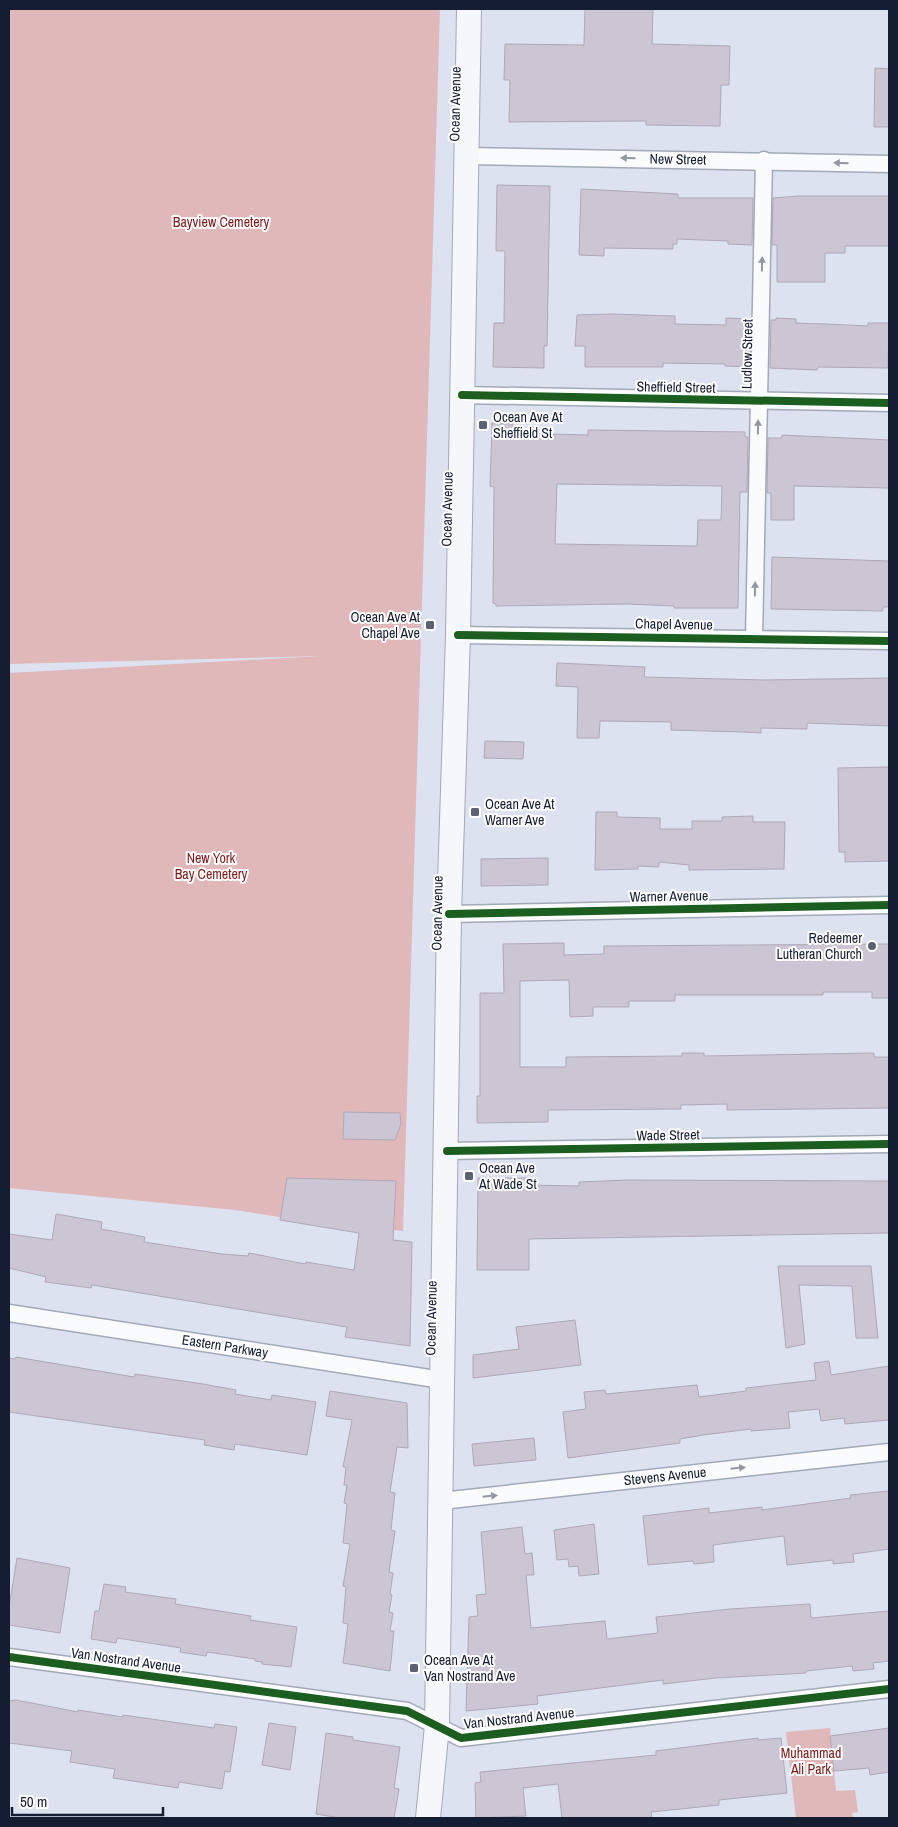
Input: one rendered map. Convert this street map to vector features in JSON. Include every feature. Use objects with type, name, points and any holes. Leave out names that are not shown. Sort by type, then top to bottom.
[{"type":"street","name":"Ocean Avenue","points":[[428,1818],[437,1726],[447,1151],[449,914],[458,635],[469,9]]},
{"type":"street","name":"New Street","points":[[466,156],[764,160],[889,164]]},
{"type":"street","name":"Ludlow Street","points":[[754,638],[764,160]]},
{"type":"street","name":"Sheffield Street","points":[[462,395],[889,403]]},
{"type":"street","name":"Chapel Avenue","points":[[458,635],[889,641]]},
{"type":"street","name":"Warner Avenue","points":[[449,914],[889,905]]},
{"type":"street","name":"Wade Street","points":[[447,1151],[889,1144]]},
{"type":"street","name":"Eastern Parkway","points":[[9,1314],[442,1380]]},
{"type":"street","name":"Stevens Avenue","points":[[441,1501],[889,1452]]},
{"type":"street","name":"Van Nostrand Avenue","points":[[9,1657],[407,1711],[461,1738],[889,1689]]},
{"type":"green space","points":[[9,9],[440,9],[403,1231],[298,1220],[235,1210],[9,1188],[9,673],[321,656],[9,664]]},
{"type":"green space","name":"Muhammad Ali Park","points":[[830,1728],[836,1791],[855,1790],[858,1812],[852,1813],[853,1818],[796,1818],[786,1732]]},
{"type":"building","points":[[585,9],[653,9],[652,44],[730,46],[729,85],[721,85],[720,126],[646,125],[646,121],[509,122],[510,80],[504,80],[505,44],[584,45]]},
{"type":"building","points":[[875,68],[889,69],[889,127],[874,127]]},
{"type":"building","points":[[497,185],[550,186],[547,346],[544,346],[544,368],[493,367],[494,323],[504,323],[505,251],[496,251]]},
{"type":"building","points":[[581,189],[678,194],[678,198],[753,198],[752,245],[728,244],[728,241],[677,239],[677,244],[673,244],[673,249],[604,248],[604,256],[579,255]]},
{"type":"building","points":[[799,196],[889,196],[889,246],[845,246],[845,253],[825,253],[825,282],[777,282],[777,245],[772,245],[773,198]]},
{"type":"building","points":[[577,315],[675,316],[675,324],[726,325],[726,318],[751,319],[750,367],[725,366],[725,364],[663,363],[663,367],[585,367],[585,346],[575,346]]},
{"type":"building","points":[[776,318],[796,319],[796,323],[868,326],[868,323],[889,323],[888,368],[818,367],[817,370],[770,368],[771,320],[776,320]]},
{"type":"building","points":[[492,423],[513,424],[513,432],[546,434],[588,435],[588,430],[745,432],[745,437],[748,437],[747,492],[740,492],[738,608],[674,608],[674,606],[627,604],[496,606],[493,603],[494,487],[490,486]],"holes":[[[557,484],[722,486],[721,520],[698,520],[697,546],[555,544]]]},
{"type":"building","points":[[782,435],[889,440],[889,488],[794,486],[794,520],[771,520],[771,493],[767,493],[768,438],[782,438]]},
{"type":"building","points":[[772,557],[889,561],[889,607],[883,607],[883,611],[771,609]]},
{"type":"building","points":[[557,663],[645,667],[644,677],[765,680],[889,678],[889,726],[807,723],[807,729],[761,728],[761,733],[671,730],[671,722],[600,721],[599,738],[577,738],[578,687],[556,686]]},
{"type":"building","points":[[485,741],[524,742],[523,759],[484,758]]},
{"type":"building","points":[[889,767],[889,861],[845,862],[845,852],[839,852],[838,768]]},
{"type":"building","points":[[596,812],[617,812],[617,817],[660,818],[660,829],[692,829],[692,821],[722,821],[722,817],[753,816],[753,822],[785,822],[784,869],[689,870],[689,865],[659,862],[659,867],[638,866],[638,869],[595,870]]},
{"type":"building","points":[[548,858],[548,885],[481,886],[481,859]]},
{"type":"building","points":[[564,943],[564,955],[604,954],[604,946],[889,944],[889,998],[872,998],[872,992],[823,992],[823,995],[675,995],[675,1001],[629,1001],[629,1007],[593,1007],[593,1016],[570,1017],[569,980],[520,981],[520,1067],[566,1067],[566,1057],[682,1056],[682,1053],[704,1053],[704,1056],[874,1053],[874,1057],[889,1057],[889,1108],[727,1110],[727,1104],[681,1105],[681,1109],[548,1110],[548,1122],[477,1123],[477,1096],[480,1096],[480,993],[504,993],[503,944]]},
{"type":"building","points":[[344,1112],[400,1113],[401,1124],[395,1140],[343,1139]]},
{"type":"building","points":[[287,1178],[396,1181],[393,1240],[412,1242],[410,1346],[345,1337],[347,1327],[92,1285],[91,1288],[45,1282],[46,1277],[9,1268],[9,1234],[52,1240],[56,1214],[102,1222],[101,1229],[145,1237],[144,1242],[222,1254],[248,1256],[249,1253],[305,1264],[306,1262],[354,1270],[359,1233],[280,1220]]},
{"type":"building","points":[[478,1178],[529,1178],[529,1185],[579,1186],[579,1182],[626,1180],[889,1181],[889,1233],[529,1239],[529,1270],[477,1270]]},
{"type":"building","points":[[778,1266],[871,1266],[878,1338],[856,1338],[852,1286],[799,1285],[805,1344],[786,1348]]},
{"type":"building","points":[[575,1320],[581,1365],[473,1378],[473,1355],[519,1349],[516,1327]]},
{"type":"building","points":[[16,1357],[134,1377],[135,1374],[203,1384],[236,1390],[235,1394],[271,1400],[272,1395],[316,1402],[307,1455],[235,1444],[234,1450],[204,1445],[205,1440],[9,1412],[9,1358],[15,1359]]},
{"type":"building","points":[[829,1361],[831,1375],[889,1366],[889,1420],[845,1424],[844,1418],[821,1421],[819,1409],[788,1412],[790,1428],[751,1431],[751,1429],[703,1435],[680,1439],[680,1443],[568,1458],[563,1412],[586,1409],[584,1392],[605,1390],[606,1394],[697,1385],[699,1397],[746,1391],[746,1388],[816,1380],[814,1363]]},
{"type":"building","points":[[330,1391],[407,1403],[408,1448],[397,1447],[390,1492],[395,1493],[391,1530],[395,1531],[389,1572],[393,1573],[389,1612],[393,1613],[390,1631],[394,1631],[390,1671],[343,1663],[348,1624],[343,1623],[346,1587],[343,1586],[350,1544],[343,1543],[347,1504],[344,1503],[347,1485],[344,1485],[346,1467],[343,1467],[352,1420],[326,1416]]},
{"type":"building","points":[[534,1438],[536,1460],[474,1466],[472,1444]]},
{"type":"building","points":[[889,1491],[889,1549],[853,1554],[854,1562],[833,1564],[833,1560],[787,1565],[784,1536],[713,1545],[714,1562],[694,1564],[693,1561],[648,1565],[643,1516],[709,1508],[709,1513],[762,1507],[762,1510],[851,1498],[850,1495]]},
{"type":"building","points":[[594,1524],[599,1574],[579,1576],[578,1566],[569,1567],[568,1559],[557,1560],[554,1530]]},
{"type":"building","points":[[522,1527],[525,1554],[532,1553],[534,1575],[526,1575],[531,1628],[605,1621],[607,1639],[658,1633],[656,1617],[730,1609],[810,1604],[811,1618],[889,1611],[889,1661],[873,1663],[874,1669],[853,1671],[852,1666],[806,1671],[806,1673],[716,1678],[663,1684],[663,1680],[537,1696],[538,1704],[466,1711],[469,1617],[478,1616],[476,1595],[486,1594],[481,1532]]},
{"type":"building","points":[[17,1558],[70,1568],[60,1633],[9,1625],[9,1607]]},
{"type":"building","points":[[104,1584],[126,1587],[125,1592],[176,1599],[175,1604],[251,1616],[250,1620],[297,1627],[291,1667],[262,1664],[262,1662],[255,1661],[255,1659],[207,1652],[206,1656],[180,1652],[181,1648],[117,1638],[116,1643],[91,1639],[95,1611],[99,1611]]},
{"type":"building","points":[[16,1700],[78,1712],[78,1710],[123,1717],[123,1715],[214,1728],[215,1724],[237,1727],[230,1772],[225,1771],[222,1789],[179,1782],[178,1788],[113,1778],[115,1769],[70,1762],[72,1751],[9,1743],[9,1701]]},
{"type":"building","points":[[269,1723],[296,1727],[290,1770],[262,1765]]},
{"type":"building","points":[[889,1728],[889,1772],[870,1775],[869,1768],[834,1771],[830,1736]]},
{"type":"building","points":[[326,1733],[353,1737],[353,1740],[400,1747],[394,1788],[399,1789],[394,1818],[340,1818],[316,1814]]},
{"type":"building","points":[[758,1738],[758,1740],[781,1738],[787,1793],[719,1800],[719,1805],[651,1812],[652,1818],[562,1818],[558,1784],[523,1788],[526,1816],[476,1818],[475,1783],[481,1782],[480,1772],[656,1755],[656,1751]]},
{"type":"cycle path","points":[[462,395],[889,403]]},
{"type":"cycle path","points":[[458,635],[889,641]]},
{"type":"cycle path","points":[[449,914],[889,905]]},
{"type":"cycle path","points":[[447,1151],[889,1144]]},
{"type":"cycle path","points":[[9,1657],[407,1711],[461,1738],[889,1689]]},
{"type":"place","name":"Ocean Ave At Sheffield St","points":[[483,425]]},
{"type":"place","name":"Ocean Ave At Chapel Ave","points":[[430,625]]},
{"type":"place","name":"Ocean Ave At Warner Ave","points":[[475,812]]},
{"type":"place","name":"Redeemer Lutheran Church","points":[[872,946]]},
{"type":"place","name":"Ocean Ave At Wade St","points":[[469,1176]]},
{"type":"place","name":"Ocean Ave At Van Nostrand Ave","points":[[414,1668]]},
{"type":"park label","name":"Bayview Cemetery","points":[[221,222]]},
{"type":"park label","name":"New York Bay Cemetery","points":[[211,866]]}]
